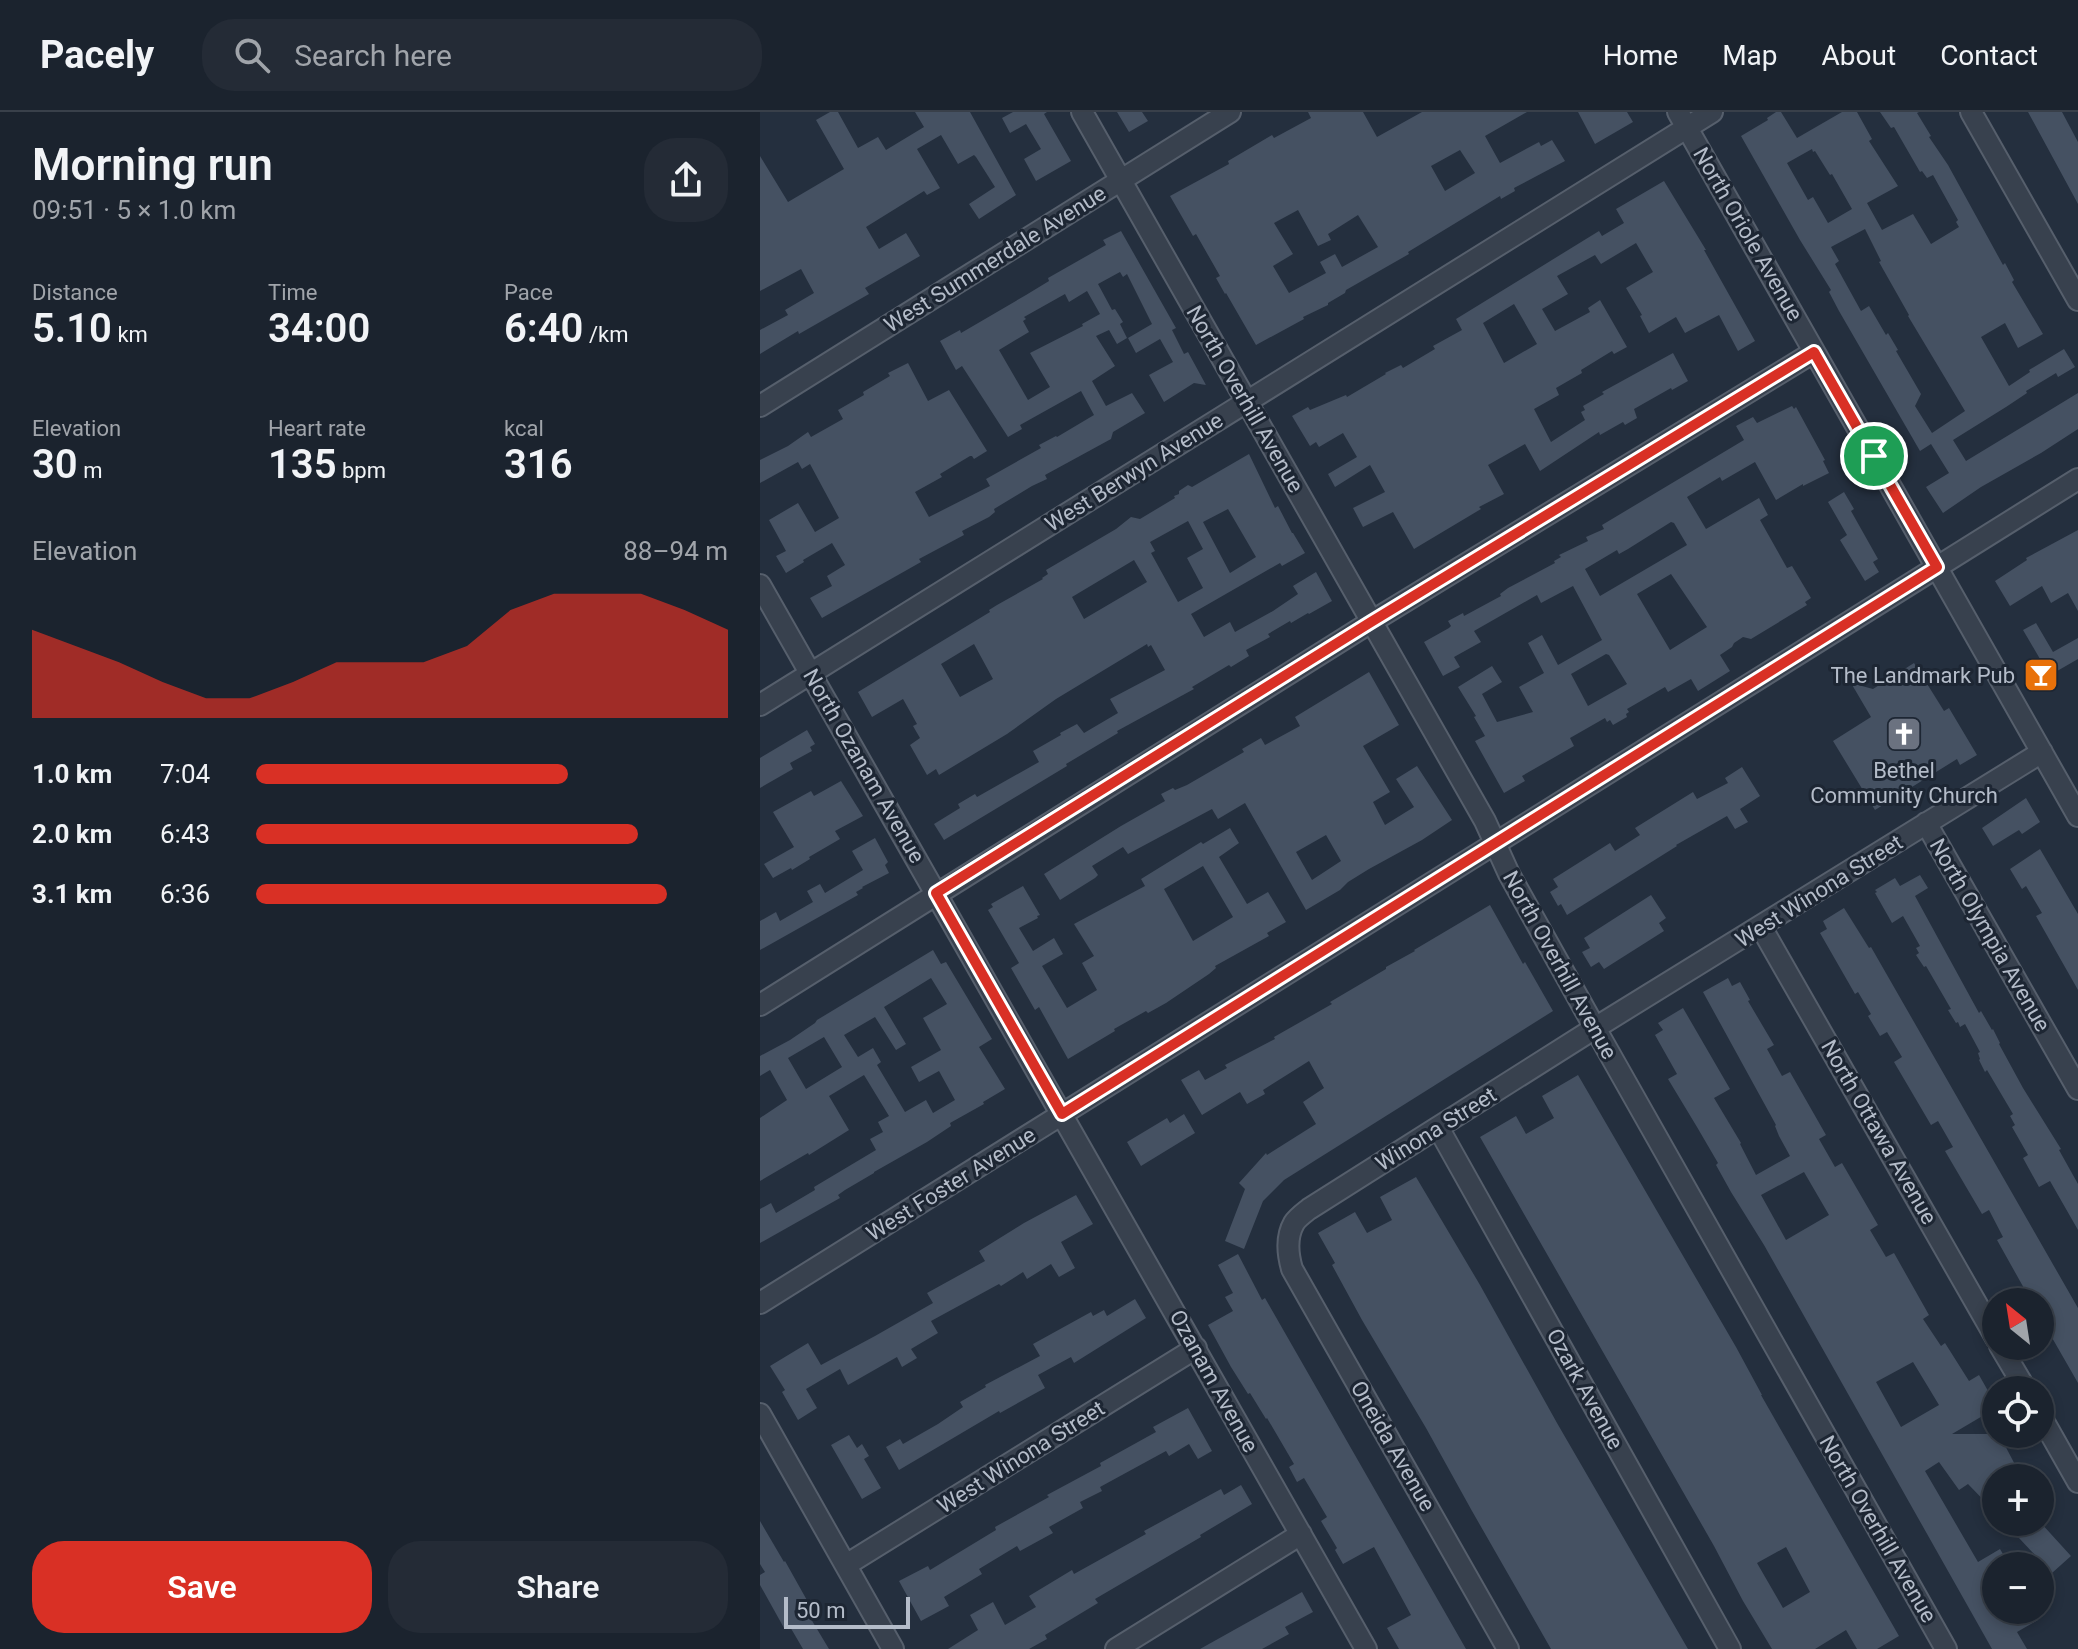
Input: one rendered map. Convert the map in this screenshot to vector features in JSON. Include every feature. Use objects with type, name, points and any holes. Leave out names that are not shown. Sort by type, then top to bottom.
[{"type":"street","name":"North Overhill Avenue","points":[[1082,112],[1485,821],[1516,887],[1943,1648]]},
{"type":"street","name":"West Summerdale Avenue","points":[[760,406],[1230,112]]},
{"type":"street","name":"West Berwyn Avenue","points":[[760,705],[1247,402],[1682,120],[1712,112]]},
{"type":"street","points":[[1971,112],[2078,300]]},
{"type":"street","name":"North Oriole Avenue","points":[[1682,120],[2042,752],[2070,782],[2078,816]]},
{"type":"street","points":[[760,1005],[1371,622],[1814,352]]},
{"type":"street","name":"West Foster Avenue","points":[[760,1303],[2078,479]]},
{"type":"street","name":"North Ozanam Avenue","points":[[760,585],[1062,1114]]},
{"type":"street","name":"West Winona Street","points":[[1595,1028],[2042,752]]},
{"type":"street","name":"North Olympia Avenue","points":[[1926,823],[2078,1089]]},
{"type":"street","name":"North Ottawa Avenue","points":[[1761,927],[1982,1314]]},
{"type":"street","name":"Winona Street","points":[[1289,1239],[1294,1223],[1309,1209],[1595,1028]]},
{"type":"street","name":"Ozanam Avenue","points":[[1062,1114],[1366,1649]]},
{"type":"street","name":"Ozark Avenue","points":[[1439,1129],[1730,1649]]},
{"type":"street","name":"Oneida Avenue","points":[[1289,1239],[1288,1254],[1292,1269],[1508,1649]]},
{"type":"street","name":"West Winona Street","points":[[846,1565],[1196,1348]]},
{"type":"street","points":[[760,1414],[893,1649]]},
{"type":"street","points":[[2054,1440],[2078,1482]]},
{"type":"street","points":[[1116,1649],[1301,1534]]},
{"type":"building","points":[[830,112],[838,112],[858,148],[878,137],[886,150],[924,127],[915,112],[970,112],[1016,195],[979,219],[969,204],[995,187],[976,157],[974,155],[958,164],[941,135],[917,149],[940,188],[927,195],[924,191],[866,227],[879,249],[906,233],[920,256],[865,288],[869,294],[760,354],[760,330],[788,315],[785,310],[814,293],[801,269],[760,291],[760,156],[788,202],[844,169],[816,120]]},
{"type":"building","points":[[1013,112],[1047,112],[1044,114],[1071,161],[1036,181],[1024,159],[1041,149],[1026,124],[1010,133],[1002,118]]},
{"type":"building","points":[[1117,112],[1142,112],[1148,121],[1129,132]]},
{"type":"building","points":[[1308,112],[1363,112],[1377,137],[1422,112],[1527,112],[1485,136],[1500,163],[1539,142],[1541,146],[1552,140],[1565,161],[1514,188],[1515,191],[1501,199],[1500,196],[1346,290],[1328,305],[1256,345],[1216,278],[1220,276],[1196,234],[1193,236],[1170,196],[1229,164],[1228,161],[1272,135],[1274,138],[1311,118]],"holes":[[[1460,150],[1475,173],[1445,191],[1431,166]],[[1298,210],[1318,246],[1331,240],[1328,234],[1358,215],[1378,247],[1342,267],[1335,254],[1320,262],[1326,273],[1289,293],[1273,266],[1293,254],[1274,223]]]},
{"type":"building","points":[[1578,112],[1627,112],[1633,122],[1595,144]]},
{"type":"building","points":[[1781,112],[1797,138],[1842,112],[1857,112],[1872,139],[1869,141],[1898,186],[1867,203],[1882,230],[1913,214],[1931,244],[1959,227],[1958,220],[1933,175],[1927,178],[1920,172],[1894,127],[1891,128],[1880,112],[1919,112],[1929,137],[1948,165],[2003,265],[2005,263],[2014,280],[2012,282],[2043,334],[2018,348],[2005,323],[1981,337],[2009,386],[2064,349],[2075,367],[2058,377],[2056,373],[1953,440],[1966,461],[2078,393],[2078,429],[1943,513],[1926,487],[1949,473],[1931,444],[1920,451],[1741,136]],"holes":[[[1812,149],[1832,174],[1852,209],[1828,223],[1813,197],[1808,200],[1787,163]],[[1865,229],[1908,316],[1965,411],[1932,433],[1915,406],[1921,394],[1898,350],[1869,306],[1861,311],[1835,264],[1839,261],[1831,247]]]},
{"type":"building","points":[[2028,112],[2062,112],[2078,142],[2078,204]]},
{"type":"building","points":[[1664,181],[1755,341],[1738,351],[1719,315],[1685,333],[1676,317],[1649,333],[1626,288],[1653,272],[1636,243],[1601,264],[1595,255],[1557,276],[1568,294],[1542,309],[1555,331],[1590,312],[1588,308],[1600,300],[1627,347],[1614,354],[1612,351],[1581,370],[1582,373],[1556,388],[1559,395],[1534,409],[1551,442],[1585,420],[1581,412],[1585,410],[1583,406],[1604,394],[1602,392],[1673,353],[1688,381],[1634,409],[1637,418],[1600,435],[1599,432],[1540,471],[1525,444],[1488,465],[1504,494],[1414,549],[1393,512],[1363,527],[1353,508],[1385,492],[1370,465],[1335,487],[1328,474],[1357,457],[1343,433],[1319,447],[1316,442],[1310,446],[1292,416],[1308,407],[1310,410],[1347,397],[1385,373],[1401,365],[1403,368],[1435,349],[1433,346],[1462,330],[1456,319],[1599,231],[1602,236],[1624,223],[1616,209]],"holes":[[[1514,304],[1537,344],[1504,363],[1483,323]]]},
{"type":"building","points":[[1121,231],[1176,328],[1172,330],[1184,354],[1188,352],[1206,385],[1194,383],[1164,402],[1149,375],[1173,362],[1160,339],[1136,353],[1128,338],[1152,324],[1127,274],[1123,277],[1120,272],[1098,284],[1112,310],[1115,309],[1123,322],[1120,324],[1127,338],[1117,344],[1109,330],[1096,336],[1115,366],[1092,381],[1106,406],[1132,393],[1145,413],[1113,432],[1111,439],[1045,475],[1047,479],[994,509],[995,512],[989,517],[962,531],[964,535],[822,618],[810,598],[832,586],[827,576],[845,565],[832,543],[786,573],[776,556],[786,551],[769,520],[798,503],[815,532],[839,518],[810,464],[802,469],[798,462],[760,483],[760,460],[808,432],[811,437],[843,419],[838,410],[890,376],[888,373],[908,363],[928,401],[949,390],[987,451],[974,459],[970,456],[915,492],[929,517],[990,486],[986,479],[1094,415],[1081,391],[1020,425],[1022,429],[1008,437],[962,366],[956,370],[940,341],[960,330],[961,333],[1049,281],[1048,278],[1106,245],[1103,240]],"holes":[[[1087,291],[1100,314],[1030,353],[1050,387],[1028,400],[999,350],[1029,332],[1024,317],[1065,294],[1069,302]]]},
{"type":"building","points":[[1792,406],[1794,409],[1796,407],[1829,473],[1776,500],[1755,462],[1722,481],[1720,477],[1687,497],[1706,529],[1759,498],[1768,515],[1760,520],[1787,568],[1792,566],[1811,598],[1805,602],[1807,605],[1751,639],[1743,637],[1734,643],[1720,655],[1730,671],[1698,691],[1691,679],[1668,692],[1665,687],[1627,709],[1627,717],[1613,725],[1605,718],[1570,738],[1574,746],[1522,776],[1525,781],[1504,793],[1475,741],[1485,736],[1458,687],[1492,666],[1502,682],[1482,694],[1497,722],[1533,712],[1519,687],[1544,673],[1528,643],[1542,635],[1558,665],[1602,640],[1573,586],[1541,603],[1537,595],[1474,631],[1481,642],[1454,657],[1460,667],[1443,676],[1424,642],[1449,628],[1448,621],[1501,596],[1508,588],[1555,563],[1561,557],[1559,555],[1604,529],[1602,525],[1744,440],[1736,426],[1753,417],[1757,423]],"holes":[[[1671,522],[1687,545],[1600,596],[1585,569],[1617,550],[1619,554]],[[1671,574],[1707,627],[1670,650],[1637,594]],[[1606,654],[1627,684],[1588,706],[1571,674]]]},
{"type":"building","points":[[1249,454],[1275,508],[1278,506],[1305,553],[1282,566],[1280,563],[1191,614],[1204,637],[1230,622],[1235,632],[1273,611],[1298,594],[1293,586],[1316,572],[1332,601],[1268,634],[1270,637],[1246,650],[1249,656],[1117,731],[1067,766],[944,840],[934,824],[960,808],[958,804],[975,794],[977,797],[1039,762],[1033,751],[1060,733],[1077,724],[1084,733],[1118,713],[1110,699],[1165,670],[1151,645],[1148,647],[1147,644],[1056,699],[1007,734],[939,775],[936,769],[927,775],[910,745],[920,738],[913,726],[917,724],[903,699],[872,717],[858,692],[1043,579],[1048,574],[1046,570],[1131,517],[1140,519],[1175,498],[1188,485],[1192,487]],"holes":[[[1228,509],[1256,557],[1230,573],[1203,522]],[[1188,521],[1203,549],[1187,558],[1203,588],[1178,602],[1151,553],[1155,551],[1150,542]],[[1134,560],[1147,582],[1084,619],[1072,597]],[[974,644],[993,679],[960,697],[941,664]]]},
{"type":"building","points":[[1844,492],[1878,559],[1873,562],[1879,572],[1865,581],[1840,540],[1847,535],[1828,502]]},
{"type":"building","points":[[2078,530],[2078,611],[2068,593],[2051,603],[2042,586],[2010,606],[1995,581],[2026,558]]},
{"type":"building","points":[[2036,623],[2053,652],[2078,638],[2078,659],[2038,682],[2029,665],[2040,659],[2023,630]]},
{"type":"building","name":"Bethel Community Church","points":[[1914,663],[1944,711],[1949,708],[1977,755],[1960,765],[1957,759],[1875,810],[1833,741],[1871,717],[1851,683],[1873,689]]},
{"type":"building","points":[[1369,672],[1399,725],[1363,746],[1390,792],[1373,802],[1385,825],[1414,807],[1396,779],[1417,766],[1452,820],[1306,910],[1245,803],[1218,819],[1212,809],[1128,854],[1123,847],[1092,866],[1098,875],[1095,878],[1060,900],[1044,874],[1165,801],[1161,794],[1187,785],[1244,752],[1242,749],[1261,738],[1265,745],[1300,726],[1295,717]],"holes":[[[1326,835],[1341,861],[1312,880],[1296,852]]]},
{"type":"building","points":[[807,730],[815,744],[810,747],[812,751],[790,763],[793,769],[760,788],[760,758]]},
{"type":"building","points":[[1742,767],[1760,796],[1740,809],[1748,822],[1735,829],[1727,816],[1567,915],[1561,904],[1558,906],[1550,892],[1558,887],[1553,879],[1610,843],[1615,851],[1640,835],[1635,828],[1693,792],[1697,799],[1728,783],[1725,778]]},
{"type":"building","points":[[841,781],[863,816],[835,831],[840,839],[792,870],[773,878],[764,864],[794,847],[773,812],[811,791],[814,796]]},
{"type":"building","points":[[2026,798],[2040,822],[2022,834],[2019,830],[1993,846],[1982,828]]},
{"type":"building","points":[[1230,828],[1239,843],[1219,857],[1247,904],[1268,892],[1286,922],[1267,933],[1269,936],[1215,966],[1209,974],[1166,1003],[1114,1029],[1068,1059],[1039,1007],[1035,1010],[1011,968],[1019,963],[988,910],[993,907],[991,904],[1023,886],[1040,915],[1019,928],[1033,951],[1054,938],[1063,954],[1042,966],[1067,1008],[1097,990],[1082,963],[1094,956],[1074,924],[1145,886],[1141,879],[1201,842],[1203,844]],"holes":[[[1203,866],[1233,917],[1193,941],[1164,889]]]},
{"type":"building","points":[[875,838],[888,862],[885,865],[889,873],[862,887],[856,892],[858,895],[760,950],[760,921],[776,912],[780,921],[813,902],[807,891],[820,884],[825,893],[863,870],[852,851]]},
{"type":"building","points":[[2040,849],[2078,914],[2078,990],[2036,916],[2042,913],[2026,886],[2022,889],[2010,869]]},
{"type":"building","points":[[1920,875],[1928,888],[1915,896],[1979,1013],[1981,1011],[1993,1029],[2023,1088],[2061,1149],[2078,1184],[2078,1230],[2050,1181],[2039,1187],[2023,1158],[2028,1155],[2012,1127],[2015,1125],[2010,1116],[2013,1114],[1987,1070],[1985,1072],[1979,1060],[1980,1052],[1965,1024],[1960,1027],[1956,1023],[1926,966],[1916,955],[1919,953],[1916,948],[1920,946],[1903,916],[1892,923],[1875,893],[1895,878],[1900,886]]},
{"type":"building","points":[[1651,895],[1666,918],[1659,923],[1664,931],[1604,969],[1599,962],[1591,967],[1582,952],[1590,948],[1584,938]]},
{"type":"building","points":[[1490,905],[1553,1011],[1284,1180],[1263,1201],[1244,1249],[1225,1241],[1245,1189],[1239,1183],[1266,1153],[1316,1124],[1303,1102],[1324,1088],[1309,1061],[1247,1104],[1240,1092],[1202,1115],[1181,1080],[1199,1070],[1205,1080],[1227,1068],[1225,1065],[1275,1039]]},
{"type":"building","points":[[1844,908],[1871,947],[2078,1308],[2078,1383],[2054,1341],[2054,1288],[2024,1288],[1997,1240],[2003,1237],[1989,1210],[1982,1214],[1945,1151],[1953,1147],[1938,1121],[1931,1125],[1894,1062],[1902,1057],[1887,1032],[1880,1036],[1868,1016],[1871,1014],[1858,992],[1855,994],[1820,933],[1827,929],[1823,921]]},
{"type":"building","points":[[933,950],[941,964],[946,962],[992,1039],[979,1047],[1005,1089],[950,1123],[951,1126],[927,1142],[845,1190],[838,1195],[840,1198],[760,1243],[760,1209],[771,1203],[776,1213],[876,1150],[870,1139],[883,1132],[878,1122],[889,1116],[864,1075],[829,1096],[849,1130],[760,1181],[760,1118],[787,1100],[770,1070],[760,1076],[760,1056],[790,1040],[817,1020]],"holes":[[[931,978],[947,1004],[923,1018],[941,1050],[911,1067],[919,1082],[939,1071],[955,1100],[933,1113],[926,1100],[905,1112],[877,1065],[881,1062],[873,1048],[858,1057],[844,1035],[875,1017],[896,1050],[906,1044],[884,1007]],[[824,1037],[842,1067],[806,1089],[788,1058]]]},
{"type":"building","points":[[1728,978],[1732,986],[1740,982],[1774,1045],[1767,1049],[1782,1076],[1790,1072],[1826,1135],[1819,1139],[1835,1167],[1842,1163],[1878,1225],[1870,1230],[1886,1257],[1894,1253],[1929,1315],[1923,1319],[1941,1346],[1945,1343],[1969,1381],[1979,1375],[1982,1380],[1982,1416],[1952,1434],[1982,1434],[1982,1448],[2006,1448],[2015,1464],[1982,1464],[1982,1498],[1968,1484],[1959,1490],[1939,1462],[1925,1471],[1978,1562],[1982,1560],[1982,1624],[2031,1624],[2017,1632],[2027,1649],[1992,1649],[1668,1079],[1677,1074],[1655,1035],[1663,1030],[1658,1023],[1683,1008],[1730,1089],[1714,1098],[1756,1175],[1790,1156],[1703,992]],"holes":[[[1804,1172],[1829,1215],[1786,1240],[1761,1195]],[[1913,1362],[1939,1405],[1901,1427],[1876,1382]]]},
{"type":"building","points":[[1578,1075],[1899,1636],[1877,1649],[1857,1649],[1846,1630],[1815,1649],[1772,1649],[1480,1137],[1516,1116],[1526,1134],[1554,1118],[1542,1096]],"holes":[[[1786,1547],[1810,1592],[1783,1608],[1757,1563]]]},
{"type":"building","points":[[1184,1114],[1195,1133],[1141,1166],[1127,1142],[1167,1118],[1170,1123]]},
{"type":"building","points":[[1416,1177],[1688,1649],[1551,1649],[1362,1320],[1318,1233],[1355,1212],[1367,1233],[1392,1220],[1380,1197]]},
{"type":"building","points":[[1076,1195],[1093,1224],[1061,1242],[1075,1268],[1059,1277],[1051,1264],[1027,1279],[1023,1272],[931,1321],[938,1333],[911,1349],[917,1358],[902,1367],[897,1357],[848,1385],[840,1369],[806,1389],[817,1408],[798,1420],[770,1366],[808,1343],[821,1365],[875,1336],[933,1303],[927,1293],[985,1261],[979,1251]]},
{"type":"building","points":[[1238,1254],[1466,1649],[1399,1649],[1387,1628],[1411,1615],[1374,1547],[1343,1564],[1321,1521],[1327,1517],[1304,1478],[1297,1482],[1289,1467],[1294,1464],[1267,1418],[1231,1367],[1208,1325],[1233,1311],[1225,1297],[1233,1293],[1218,1265]]},
{"type":"building","points":[[1135,1299],[1146,1318],[1074,1363],[1071,1357],[1038,1375],[1045,1388],[999,1411],[899,1470],[886,1447],[900,1439],[903,1444],[938,1424],[963,1407],[960,1402],[985,1385],[1040,1356],[1033,1344],[1091,1312],[1093,1316],[1104,1310],[1107,1316]]},
{"type":"building","points":[[1188,1408],[1212,1451],[1198,1459],[1189,1444],[1169,1456],[1166,1451],[1100,1487],[1102,1491],[1080,1502],[1083,1508],[1049,1527],[1053,1533],[1020,1551],[1017,1546],[979,1569],[982,1574],[944,1597],[949,1606],[921,1621],[899,1581],[928,1566],[930,1570],[996,1530],[995,1527],[1049,1497],[1047,1495],[1156,1432],[1153,1427]]},
{"type":"building","points":[[849,1435],[857,1448],[862,1444],[869,1456],[864,1459],[881,1488],[862,1499],[831,1445]]},
{"type":"building","points":[[1241,1485],[1252,1504],[1095,1599],[1098,1603],[1045,1635],[1047,1639],[1029,1649],[948,1649],[978,1630],[970,1615],[993,1602],[1005,1625],[1036,1607],[1029,1596],[1072,1570],[1074,1574],[1221,1489],[1224,1495]]},
{"type":"building","points":[[760,1521],[813,1611],[808,1614],[829,1649],[803,1649],[789,1625],[784,1628],[760,1585],[760,1575],[765,1572],[760,1564]]},
{"type":"building","points":[[2017,1536],[2053,1536],[2071,1556],[2054,1571],[2054,1552],[2032,1552]]},
{"type":"building","points":[[1302,1592],[1313,1612],[1285,1627],[1289,1634],[1262,1649],[1200,1649]]},
{"type":"place","name":"The Landmark Pub","points":[[2041,675]]},
{"type":"place","name":"Bethel Community Church","points":[[1904,734]]},
{"type":"route","points":[[1814,352],[1874,456],[1937,567],[1062,1114],[936,893],[1371,622],[1814,352]]}]
